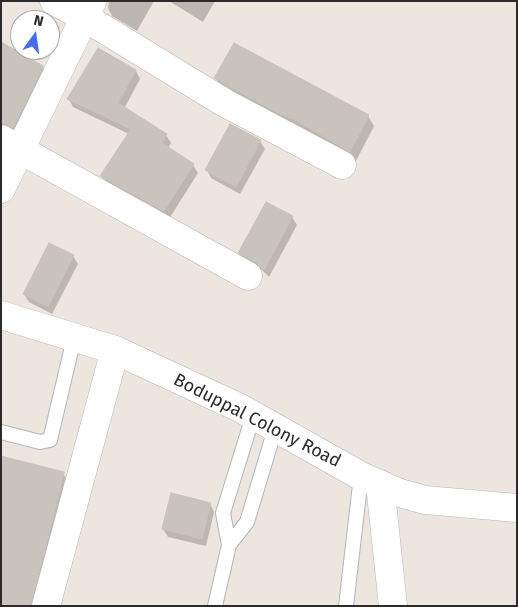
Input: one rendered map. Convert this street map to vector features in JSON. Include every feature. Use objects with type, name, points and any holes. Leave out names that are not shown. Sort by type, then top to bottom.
[{"type":"street","points":[[54,1],[88,9],[225,103],[342,165]]},
{"type":"street","points":[[1,190],[11,145],[88,9]]},
{"type":"street","points":[[11,145],[248,276]]},
{"type":"street","name":"Boduppal Colony Road","points":[[1,315],[115,350],[240,408],[264,423],[371,480],[400,493],[425,500],[517,508]]},
{"type":"street","points":[[46,606],[115,350]]},
{"type":"street","points":[[371,480],[393,606]]},
{"type":"lane","points":[[1,432],[40,442],[50,440],[74,338]]},
{"type":"lane","points":[[229,545],[247,522],[264,423]]},
{"type":"lane","points":[[215,606],[229,545],[223,513],[264,423]]},
{"type":"lane","points":[[346,606],[371,480]]},
{"type":"building","points":[[1,42],[10,47],[10,60],[32,60],[43,66],[13,128],[1,123]]},
{"type":"building","points":[[234,43],[369,115],[350,152],[292,118],[276,112],[214,78]]},
{"type":"building","points":[[98,48],[136,70],[118,103],[167,134],[162,143],[194,164],[164,211],[100,176],[131,129],[67,99]]},
{"type":"building","points":[[230,124],[261,140],[236,187],[205,170]]},
{"type":"building","points":[[266,202],[293,216],[264,270],[256,262],[238,253]]},
{"type":"building","points":[[49,243],[74,255],[48,307],[23,294]]},
{"type":"building","points":[[1,456],[64,472],[31,606],[1,606]]},
{"type":"building","points":[[171,493],[211,503],[202,539],[162,529]]}]
